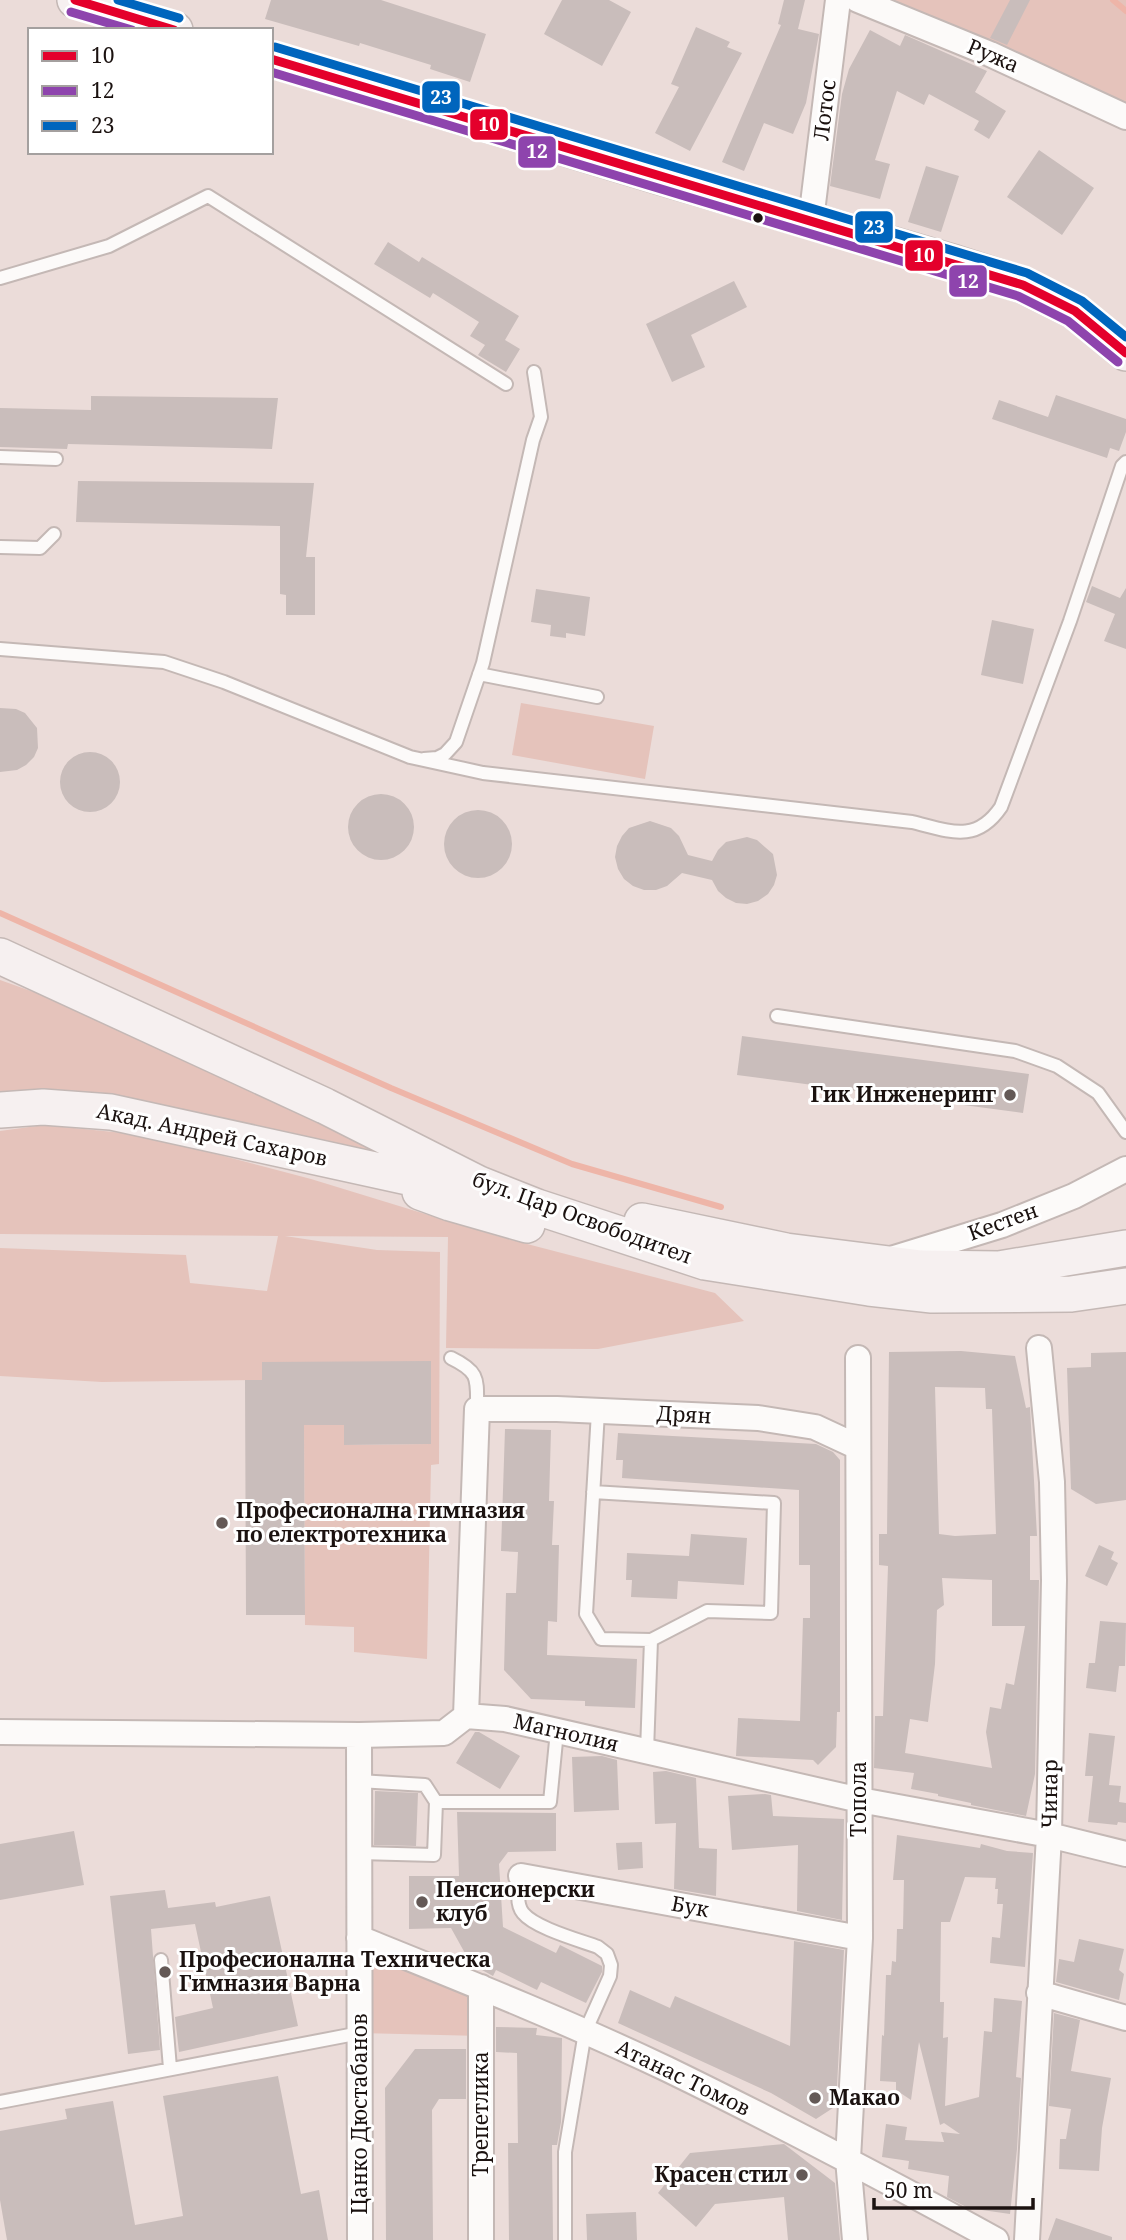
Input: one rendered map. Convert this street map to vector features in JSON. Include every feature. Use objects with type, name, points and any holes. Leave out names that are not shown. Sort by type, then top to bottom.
[{"type":"main road","points":[[75,0],[168,28]]},
{"type":"main road","points":[[273,60],[1023,285],[1075,311],[1126,353]]},
{"type":"main road","name":"бул. Цар Освободител","points":[[0,941],[522,1184],[581,1205],[637,1220],[786,1251],[875,1264],[956,1270],[999,1269],[1126,1248]]},
{"type":"main road","name":"бул. Цар Освободител","points":[[0,956],[325,1105],[479,1184],[537,1207],[705,1262],[869,1289],[932,1295],[1071,1294],[1126,1286]]},
{"type":"main road","name":"Акад. Андрей Сахаров","points":[[0,1111],[43,1107],[111,1112],[341,1162]]},
{"type":"main road","points":[[341,1162],[430,1182],[522,1184]]},
{"type":"main road","points":[[341,1162],[450,1203],[601,1245],[705,1262]]},
{"type":"street","name":"Лотос","points":[[811,220],[838,0]]},
{"type":"street","name":"Ружа","points":[[858,0],[990,54],[1126,117]]},
{"type":"street","name":"Кестен","points":[[875,1264],[1002,1225],[1074,1196],[1126,1170]]},
{"type":"street","name":"Чинар","points":[[1027,2240],[1049,1835],[1054,1580],[1052,1482],[1039,1348]]},
{"type":"street","name":"Топола","points":[[855,2240],[848,2159],[860,1938],[858,1358]]},
{"type":"street","name":"Дрян","points":[[477,1409],[758,1418],[815,1427],[858,1447]]},
{"type":"street","points":[[0,1732],[359,1735],[444,1733],[466,1716],[477,1409]]},
{"type":"street","name":"Магнолия","points":[[466,1716],[505,1719],[859,1800],[1049,1835],[1126,1854]]},
{"type":"street","name":"Цанко Дюстабанов","points":[[359,1735],[360,2240]]},
{"type":"street","name":"Бук","points":[[521,1875],[860,1938]]},
{"type":"street","name":"Атанас Томов","points":[[359,1938],[481,1987],[666,2069],[848,2159],[996,2240]]},
{"type":"street","name":"Трепетлика","points":[[481,1987],[481,2240]]},
{"type":"street","points":[[1039,1993],[1126,2018]]},
{"type":"lane","points":[[0,278],[109,246],[208,196],[506,384]]},
{"type":"lane","points":[[410,757],[438,758],[451,749],[479,674],[533,440],[541,417],[534,372]]},
{"type":"lane","points":[[0,457],[56,459]]},
{"type":"lane","points":[[458,734],[457,748],[460,758],[474,771],[484,773],[912,822],[950,832],[974,830],[985,825],[1001,807],[1070,621],[1122,466],[1126,462]]},
{"type":"lane","points":[[0,547],[40,548],[54,534]]},
{"type":"lane","points":[[0,649],[164,662],[224,682],[410,757],[484,773]]},
{"type":"lane","points":[[479,674],[597,697]]},
{"type":"lane","points":[[777,1016],[1015,1051],[1057,1066],[1098,1093],[1126,1132]]},
{"type":"lane","points":[[450,1357],[468,1367],[477,1377],[477,1409]]},
{"type":"lane","points":[[593,1492],[774,1503],[771,1613],[707,1611],[651,1640],[601,1639],[586,1614],[593,1492],[598,1412]]},
{"type":"lane","points":[[647,1752],[651,1640]]},
{"type":"lane","points":[[436,1802],[550,1802],[557,1731]]},
{"type":"lane","points":[[359,1781],[425,1785],[436,1802],[434,1855],[359,1853]]},
{"type":"lane","points":[[521,1875],[518,1901],[522,1913],[534,1922],[598,1947],[607,1954],[611,1965],[610,1976],[586,2032],[565,2152],[565,2240]]},
{"type":"lane","points":[[161,1961],[170,2068]]},
{"type":"lane","points":[[0,2102],[360,2033]]},
{"type":"shaded area","points":[[858,0],[1126,0],[1126,117]]},
{"type":"shaded area","points":[[521,703],[654,726],[645,779],[512,755]]},
{"type":"shaded area","points":[[0,980],[70,1005],[418,1163],[119,1095],[0,1091]]},
{"type":"shaded area","points":[[44,1125],[143,1135],[311,1179],[497,1236],[715,1293],[744,1321],[598,1349],[446,1348],[448,1237],[285,1236],[377,1250],[440,1252],[439,1464],[431,1465],[427,1659],[354,1652],[354,1627],[305,1625],[304,1425],[344,1425],[345,1445],[431,1444],[431,1361],[262,1380],[102,1382],[0,1376],[0,1248],[186,1255],[190,1283],[267,1291],[278,1236],[0,1234],[0,1131]]},
{"type":"shaded area","points":[[359,1938],[481,1987],[481,2036],[360,2033]]},
{"type":"building","points":[[271,0],[381,0],[486,34],[470,82],[430,69],[431,65],[360,43],[359,46],[265,19]]},
{"type":"building","points":[[562,0],[609,0],[631,12],[602,66],[544,34]]},
{"type":"building","points":[[784,0],[805,0],[798,29],[819,34],[806,103],[793,134],[764,123],[744,171],[722,162],[781,25],[778,24]]},
{"type":"building","points":[[1010,0],[1030,0],[1007,45],[990,38]]},
{"type":"building","points":[[696,27],[730,42],[727,47],[742,53],[690,151],[655,133],[679,87],[671,84]]},
{"type":"building","points":[[870,30],[900,46],[905,35],[987,71],[975,92],[1006,111],[989,139],[974,130],[979,121],[929,94],[924,105],[897,91],[875,160],[890,164],[880,199],[830,186],[842,94],[849,69]]},
{"type":"building","points":[[1039,150],[1094,188],[1062,235],[1007,197]]},
{"type":"building","points":[[926,166],[959,176],[941,232],[908,222]]},
{"type":"building","points":[[388,242],[419,262],[422,257],[519,316],[505,340],[520,349],[506,372],[478,355],[485,345],[470,336],[479,322],[433,293],[430,298],[374,264]]},
{"type":"building","points":[[734,281],[747,307],[691,335],[705,367],[672,382],[646,324]]},
{"type":"building","points":[[1056,395],[1126,419],[1126,432],[1119,451],[1110,448],[1107,458],[992,419],[999,400],[1048,417]]},
{"type":"building","points":[[91,396],[278,398],[272,449],[68,444],[67,449],[0,447],[0,408],[91,410]]},
{"type":"building","points":[[78,481],[314,483],[306,557],[315,557],[315,615],[286,615],[286,595],[280,594],[280,526],[76,522]]},
{"type":"building","points":[[1092,586],[1120,598],[1126,588],[1126,649],[1104,641],[1115,614],[1086,602]]},
{"type":"building","points":[[536,589],[590,597],[585,636],[566,633],[566,638],[550,636],[551,625],[531,622]]},
{"type":"building","points":[[992,620],[1034,629],[1023,684],[981,675]]},
{"type":"building","points":[[0,708],[16,709],[25,713],[37,728],[38,748],[34,757],[17,770],[0,772]]},
{"type":"building","points":[[90,752],[107,757],[115,765],[120,782],[115,799],[107,807],[90,812],[73,807],[65,799],[60,782],[65,765],[73,757]]},
{"type":"building","points":[[381,794],[394,797],[404,804],[411,814],[414,827],[411,840],[404,850],[394,857],[381,860],[368,857],[358,850],[351,840],[348,827],[351,814],[358,804],[368,797]]},
{"type":"building","points":[[478,810],[491,813],[502,820],[509,831],[512,844],[509,857],[502,868],[491,875],[478,878],[465,875],[454,868],[447,857],[444,844],[447,831],[454,820],[465,813]]},
{"type":"building","points":[[650,821],[671,828],[679,836],[688,855],[712,861],[726,842],[747,837],[757,840],[773,854],[777,875],[774,885],[768,894],[747,904],[726,898],[712,880],[682,873],[667,886],[656,890],[633,886],[624,879],[618,869],[615,857],[617,846],[629,828]]},
{"type":"building","points":[[742,1036],[1029,1074],[1023,1113],[737,1075]]},
{"type":"building","points":[[961,1351],[1015,1356],[1026,1408],[1030,1407],[1037,1536],[1030,1536],[1030,1580],[1039,1580],[1035,1774],[1026,1816],[911,1789],[914,1773],[874,1768],[875,1716],[883,1716],[888,1566],[879,1565],[879,1534],[887,1534],[889,1352]],"holes":[[[935,1387],[985,1388],[986,1409],[992,1409],[996,1534],[939,1534]],[[942,1578],[992,1580],[992,1626],[1025,1626],[1014,1685],[1006,1683],[1001,1709],[990,1707],[986,1732],[992,1768],[905,1753],[910,1719],[928,1722],[935,1664],[937,1610],[944,1605]]]},
{"type":"building","points":[[1126,1352],[1126,1500],[1096,1504],[1071,1489],[1067,1368],[1091,1367],[1091,1353]]},
{"type":"building","points":[[431,1361],[431,1444],[344,1445],[344,1425],[304,1425],[305,1615],[246,1615],[245,1380],[262,1380],[262,1362]]},
{"type":"building","points":[[505,1429],[551,1430],[549,1501],[554,1501],[552,1545],[559,1545],[557,1622],[548,1621],[547,1655],[637,1659],[635,1708],[585,1706],[585,1701],[531,1699],[504,1670],[506,1593],[516,1593],[518,1552],[501,1551]]},
{"type":"building","points":[[618,1433],[816,1444],[833,1452],[840,1460],[840,1712],[837,1712],[836,1747],[818,1765],[813,1760],[736,1756],[738,1718],[800,1721],[803,1618],[810,1618],[810,1565],[799,1565],[799,1490],[622,1478],[623,1460],[616,1460]]},
{"type":"building","points":[[691,1534],[747,1538],[744,1585],[678,1581],[677,1599],[631,1597],[632,1580],[626,1580],[627,1553],[689,1556]]},
{"type":"building","points":[[1099,1545],[1114,1552],[1111,1559],[1118,1563],[1107,1586],[1085,1576]]},
{"type":"building","points":[[1100,1621],[1126,1623],[1125,1666],[1119,1666],[1116,1692],[1086,1688],[1089,1663],[1095,1663]]},
{"type":"building","points":[[475,1732],[520,1756],[500,1789],[456,1763]]},
{"type":"building","points":[[1089,1733],[1115,1736],[1109,1785],[1121,1786],[1119,1802],[1126,1803],[1126,1823],[1118,1822],[1117,1825],[1088,1822],[1093,1776],[1085,1776]]},
{"type":"building","points":[[602,1756],[617,1760],[619,1810],[574,1812],[572,1757]]},
{"type":"building","points":[[666,1771],[696,1778],[699,1848],[717,1849],[716,1896],[674,1889],[676,1823],[655,1824],[653,1772]]},
{"type":"building","points":[[375,1791],[418,1793],[416,1846],[374,1845]]},
{"type":"building","points":[[771,1795],[773,1816],[844,1819],[842,1920],[797,1911],[798,1845],[732,1850],[728,1796]]},
{"type":"building","points":[[457,1812],[556,1813],[556,1851],[508,1852],[499,1864],[503,1927],[556,1953],[560,1945],[602,1966],[602,1972],[586,2003],[541,1982],[537,1990],[496,1970],[493,1976],[471,1964],[451,1928],[409,1929],[409,1876],[459,1876]]},
{"type":"building","points":[[74,1831],[84,1885],[0,1900],[0,1844]]},
{"type":"building","points":[[897,1835],[1033,1853],[1025,1967],[990,1963],[992,1937],[1000,1938],[1003,1904],[997,1904],[996,1878],[965,1877],[950,1922],[941,1922],[940,2002],[944,2002],[943,2038],[948,2037],[945,2106],[979,2097],[984,2031],[992,2032],[994,1998],[1022,2001],[1016,2077],[1021,2078],[1017,2149],[1010,2214],[968,2208],[947,2197],[949,2176],[908,2169],[909,2161],[882,2157],[886,2124],[907,2127],[905,2140],[944,2142],[941,2132],[960,2134],[944,2123],[940,2125],[919,2042],[911,2100],[896,2090],[896,2082],[880,2081],[886,1975],[891,1975],[892,1961],[896,1962],[897,1929],[903,1929],[904,1880],[893,1880]]},
{"type":"building","points":[[642,1842],[643,1868],[618,1870],[616,1843]]},
{"type":"building","points":[[165,1890],[168,1908],[215,1902],[216,1907],[270,1896],[298,2026],[179,2052],[175,2017],[213,2008],[195,1924],[151,1929],[160,2050],[128,2054],[110,1896]]},
{"type":"building","points":[[1079,1939],[1124,1949],[1119,1970],[1124,1974],[1119,2000],[1056,1982],[1059,1959],[1074,1962]]},
{"type":"building","points":[[794,1941],[844,1950],[836,2106],[816,2119],[771,2093],[618,2023],[630,1990],[670,2008],[675,1996],[790,2046]]},
{"type":"building","points":[[1054,2013],[1080,2020],[1071,2071],[1111,2078],[1102,2128],[1099,2171],[1059,2169],[1060,2139],[1066,2139],[1071,2109],[1049,2106]]},
{"type":"building","points":[[496,2027],[537,2028],[536,2035],[562,2038],[561,2122],[557,2145],[552,2145],[553,2240],[509,2240],[508,2143],[518,2143],[517,2053],[496,2052]]},
{"type":"building","points":[[415,2049],[466,2049],[466,2099],[439,2099],[432,2110],[433,2240],[386,2240],[385,2088]]},
{"type":"building","points":[[278,2076],[301,2194],[319,2190],[328,2240],[7,2240],[0,2200],[0,2131],[67,2119],[65,2109],[113,2101],[135,2225],[183,2216],[163,2096]]},
{"type":"building","points":[[784,2144],[835,2183],[840,2240],[788,2240],[784,2197],[715,2204],[696,2227],[658,2193],[690,2153]]},
{"type":"building","points":[[636,2212],[637,2240],[587,2240],[586,2214]]},
{"type":"building","points":[[1056,2218],[1112,2237],[1112,2240],[1048,2240]]},
{"type":"waterway","points":[[1113,0],[1126,11]]},
{"type":"waterway","points":[[0,913],[391,1088],[572,1164],[721,1207]]},
{"type":"transit line","name":"10","points":[[75,0],[167,28]]},
{"type":"transit line","name":"23","points":[[118,0],[179,18]]},
{"type":"transit line","name":"12","points":[[71,12],[125,28]]},
{"type":"transit line","name":"23","points":[[275,47],[1027,273],[1082,301],[1126,337]]},
{"type":"transit line","name":"10","points":[[273,60],[1023,285],[1075,311],[1126,353]]},
{"type":"transit line","name":"12","points":[[273,73],[1018,296],[1068,321],[1118,362]]},
{"type":"place","name":"Гик Инженеринг","points":[[1010,1095]]},
{"type":"place","name":"Професионална гимназия по електротехника","points":[[222,1523]]},
{"type":"place","name":"Пенсионерски клуб","points":[[422,1902]]},
{"type":"place","name":"Професионална Техническа Гимназия Варна","points":[[165,1972]]},
{"type":"place","name":"Макао","points":[[815,2098]]},
{"type":"place","name":"Красен стил","points":[[802,2175]]}]
